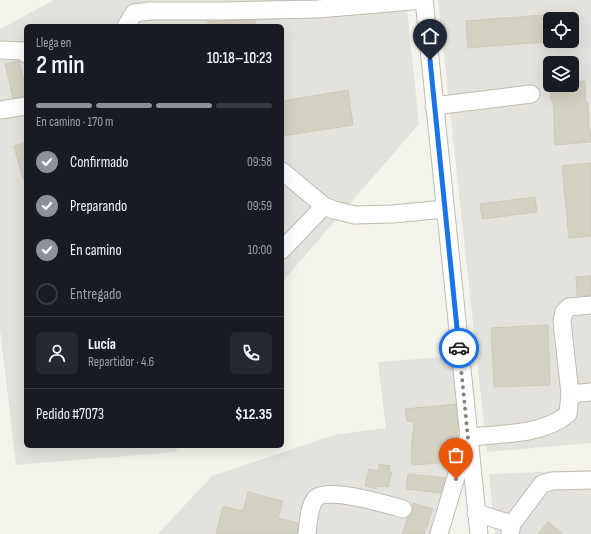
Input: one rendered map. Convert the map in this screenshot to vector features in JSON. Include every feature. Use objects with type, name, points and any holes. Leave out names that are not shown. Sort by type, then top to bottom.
[{"type":"street","points":[[127,24],[134,13],[150,11],[318,10],[424,0],[479,534]]},
{"type":"street","points":[[0,50],[24,51]]},
{"type":"street","points":[[434,106],[531,94]]},
{"type":"street","points":[[0,110],[24,106]]},
{"type":"street","points":[[284,173],[324,206],[334,210],[356,215],[445,210]]},
{"type":"street","points":[[284,247],[324,206]]},
{"type":"street","points":[[468,438],[533,430],[561,420],[568,414],[570,394],[562,321],[564,312],[569,307],[591,305]]},
{"type":"street","points":[[570,394],[591,392]]},
{"type":"street","points":[[439,534],[468,438]]},
{"type":"street","points":[[476,513],[511,529],[542,484],[552,481],[591,480]]},
{"type":"street","points":[[307,534],[312,504],[314,499],[320,495],[337,494],[352,496],[403,509]]},
{"type":"shaded area","points":[[54,0],[406,0],[419,124],[284,280],[284,24],[24,24],[24,448],[178,448],[175,452],[16,465],[0,329],[0,29]]},
{"type":"shaded area","points":[[438,0],[591,0],[591,443],[487,452]]},
{"type":"shaded area","points":[[459,356],[466,437],[433,534],[158,534],[212,476],[334,435],[386,428],[378,362]]},
{"type":"shaded area","points":[[591,470],[591,534],[495,534],[489,474]]},
{"type":"building","points":[[543,15],[543,42],[468,48],[466,21]]},
{"type":"building","points":[[255,20],[256,24],[208,24],[208,21]]},
{"type":"building","points":[[19,61],[24,82],[24,96],[13,98],[5,64]]},
{"type":"building","points":[[579,81],[585,81],[591,142],[555,145],[553,100],[551,100],[550,92],[579,92]]},
{"type":"building","points":[[348,90],[353,125],[284,136],[284,101]]},
{"type":"building","points":[[24,144],[23,179],[14,146]]},
{"type":"building","points":[[591,163],[591,236],[569,238],[562,166]]},
{"type":"building","points":[[535,197],[537,212],[482,219],[480,204]]},
{"type":"building","points":[[591,276],[591,295],[577,296],[576,277]]},
{"type":"building","points":[[548,325],[550,385],[494,387],[491,328]]},
{"type":"building","points":[[456,404],[458,427],[457,438],[450,462],[412,465],[411,452],[414,422],[407,421],[405,409]]},
{"type":"building","points":[[379,464],[390,466],[389,472],[392,472],[388,487],[377,486],[377,489],[365,486],[369,469],[378,471]]},
{"type":"building","points":[[408,474],[445,478],[441,493],[406,489]]},
{"type":"building","points":[[248,492],[283,501],[278,518],[298,523],[297,534],[216,534],[223,506],[243,511]]},
{"type":"building","points":[[413,503],[433,509],[424,534],[402,534],[408,517],[412,512]]},
{"type":"building","points":[[548,522],[563,534],[538,534]]},
{"type":"way so far","points":[[456,479],[468,438],[459,348]]},
{"type":"route","points":[[430,60],[459,348]]}]
